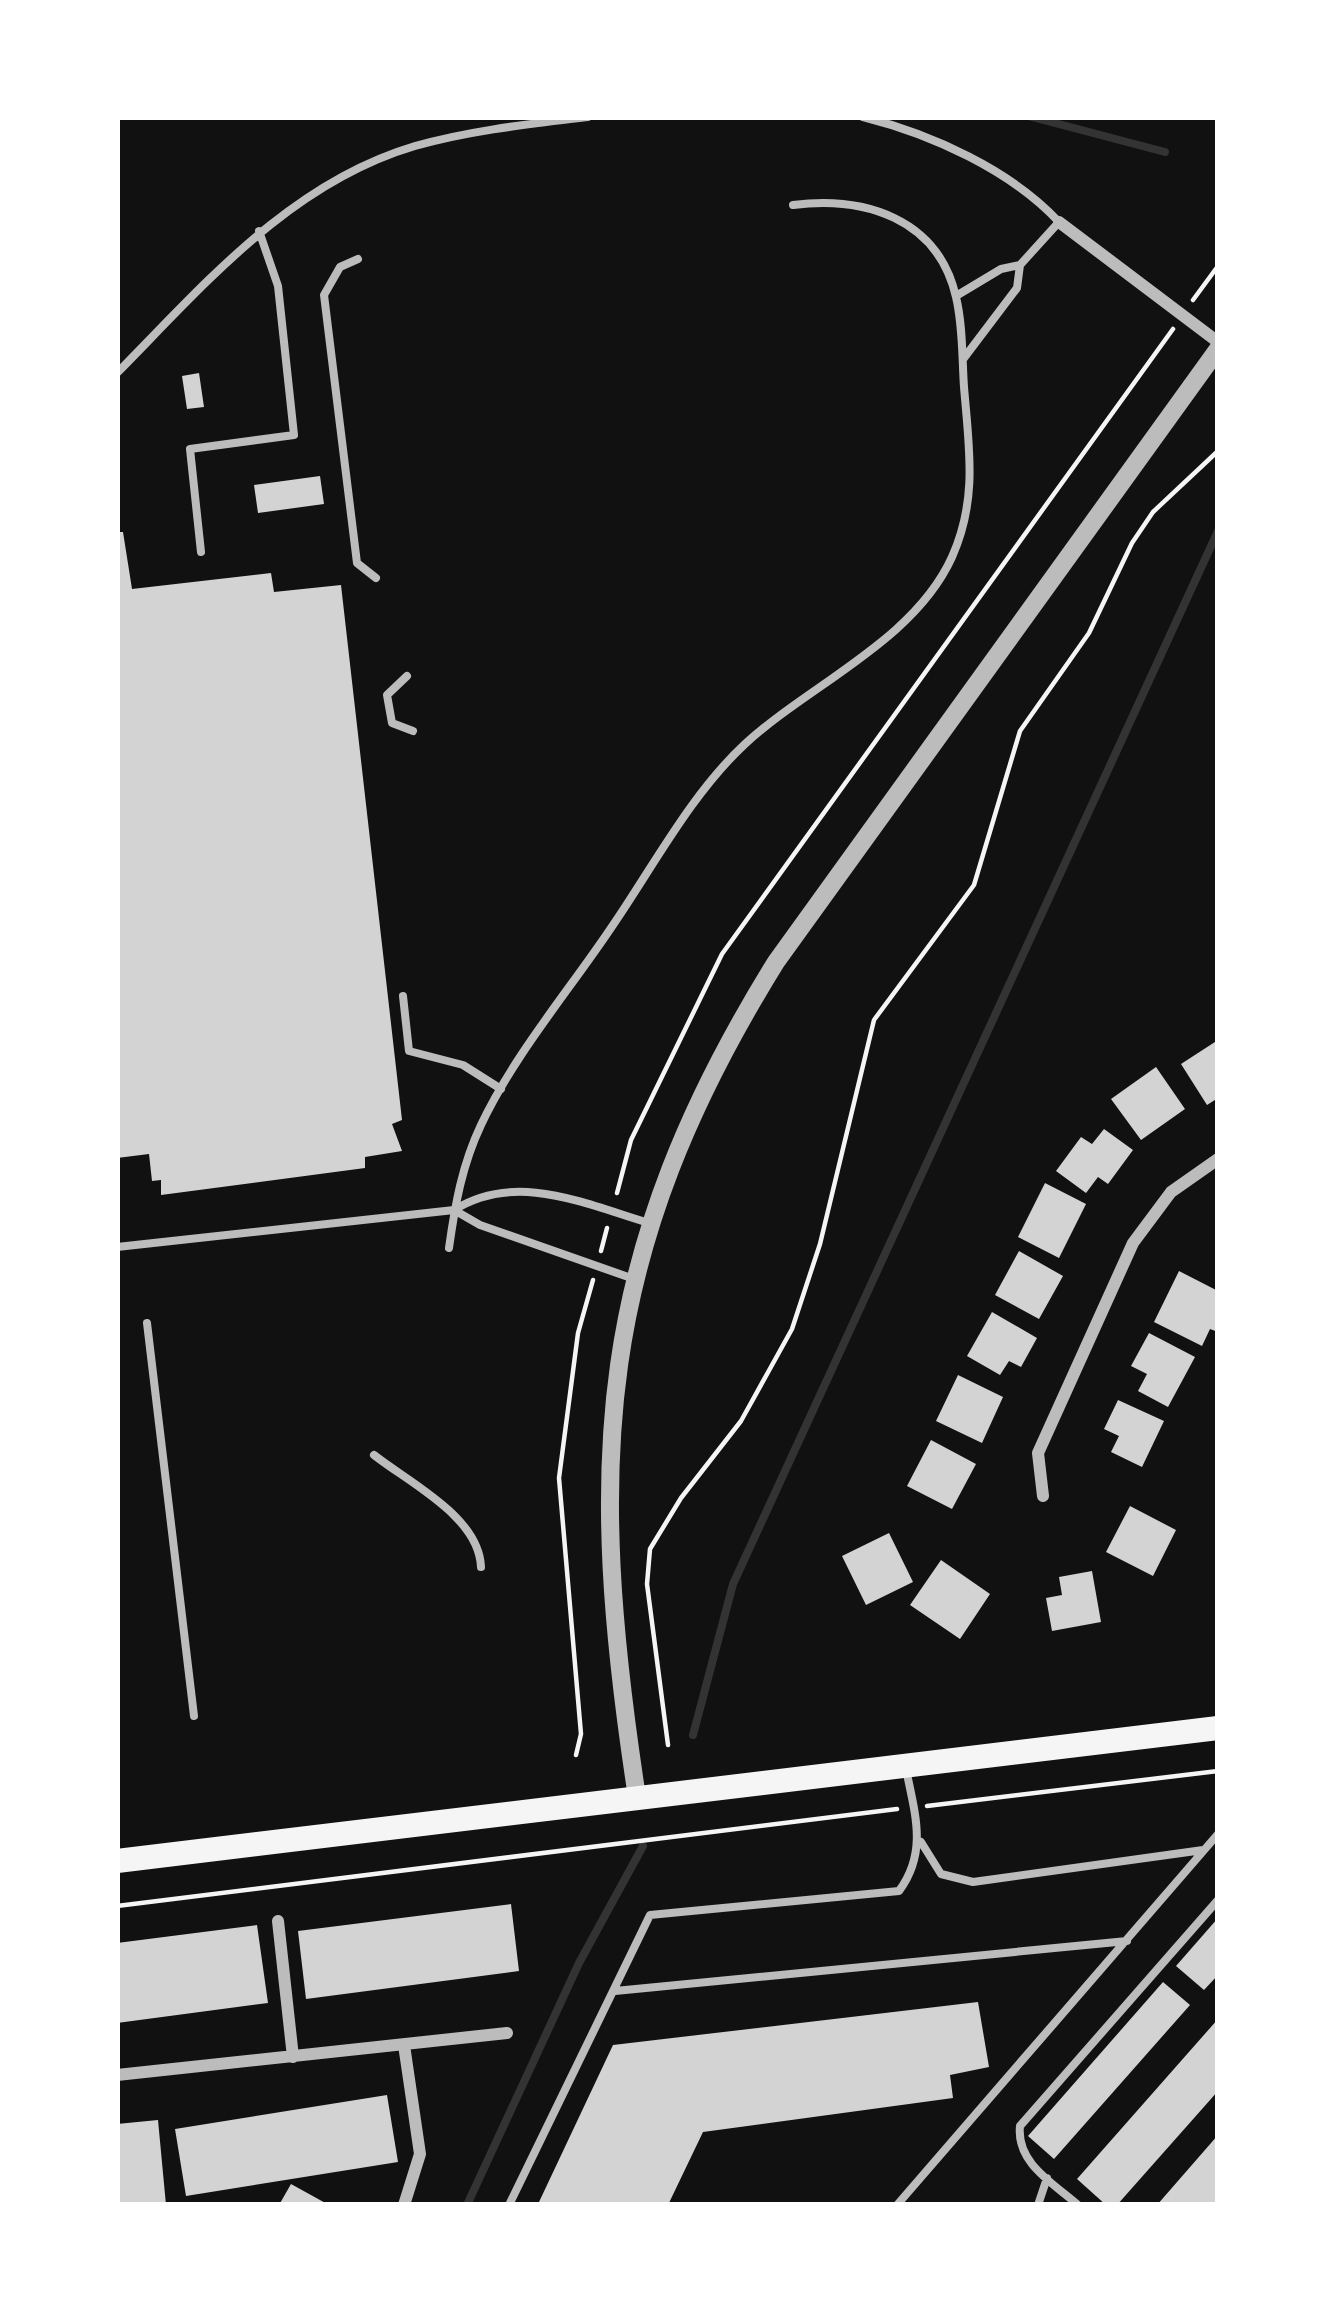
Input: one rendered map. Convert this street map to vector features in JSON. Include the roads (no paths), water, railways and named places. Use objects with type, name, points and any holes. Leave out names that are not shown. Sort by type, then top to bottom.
[{"type":"main road","points":[[117,1861],[1218,1728]]},
{"type":"street","points":[[637,1797],[609,1577],[606,1496],[612,1403],[634,1280],[690,1114],[776,962],[1218,345],[1059,222]]},
{"type":"street","points":[[1043,1496],[1038,1453],[1133,1243],[1172,1192],[1218,1159]]},
{"type":"street","points":[[278,1921],[292,2057]]},
{"type":"street","points":[[117,2075],[507,2033]]},
{"type":"street","points":[[404,2045],[420,2154],[404,2205]]},
{"type":"lane","points":[[117,373],[259,231],[327,185],[411,147],[474,131],[588,117]]},
{"type":"lane","points":[[863,117],[938,143],[984,167],[1059,222],[1020,265],[1017,288],[963,359]]},
{"type":"lane","points":[[449,1248],[472,1147],[501,1089],[720,769],[768,723],[910,616],[934,590],[958,540],[972,484],[956,296],[928,242],[884,211],[829,200],[793,205]]},
{"type":"lane","points":[[201,552],[190,448],[294,434],[278,286],[259,231]]},
{"type":"lane","points":[[358,259],[340,267],[324,295],[357,563],[376,578]]},
{"type":"lane","points":[[956,296],[1001,269],[1020,265]]},
{"type":"lane","points":[[407,676],[387,695],[386,711],[392,723],[413,731]]},
{"type":"lane","points":[[403,996],[409,1051],[463,1065],[501,1089]]},
{"type":"lane","points":[[117,1247],[454,1210],[481,1192],[530,1190],[650,1223]]},
{"type":"lane","points":[[454,1210],[480,1226],[634,1280]]},
{"type":"lane","points":[[147,1323],[194,1716]]},
{"type":"lane","points":[[374,1456],[467,1527],[480,1546],[482,1567]]},
{"type":"lane","points":[[906,1765],[920,1841],[941,1874],[973,1882],[1206,1850]]},
{"type":"lane","points":[[897,2205],[1218,1834]]},
{"type":"lane","points":[[509,2205],[650,1916],[899,1891],[912,1873],[920,1841]]},
{"type":"lane","points":[[1078,2205],[1027,2160],[1018,2143],[1020,2126],[1218,1900]]},
{"type":"lane","points":[[614,1991],[1127,1941]]},
{"type":"lane","points":[[1038,2205],[1047,2178]]},
{"type":"waterway","points":[[1032,117],[1165,152]]},
{"type":"waterway","points":[[693,1735],[733,1584],[1218,531]]},
{"type":"waterway","points":[[467,2205],[579,1963],[643,1846]]}]
